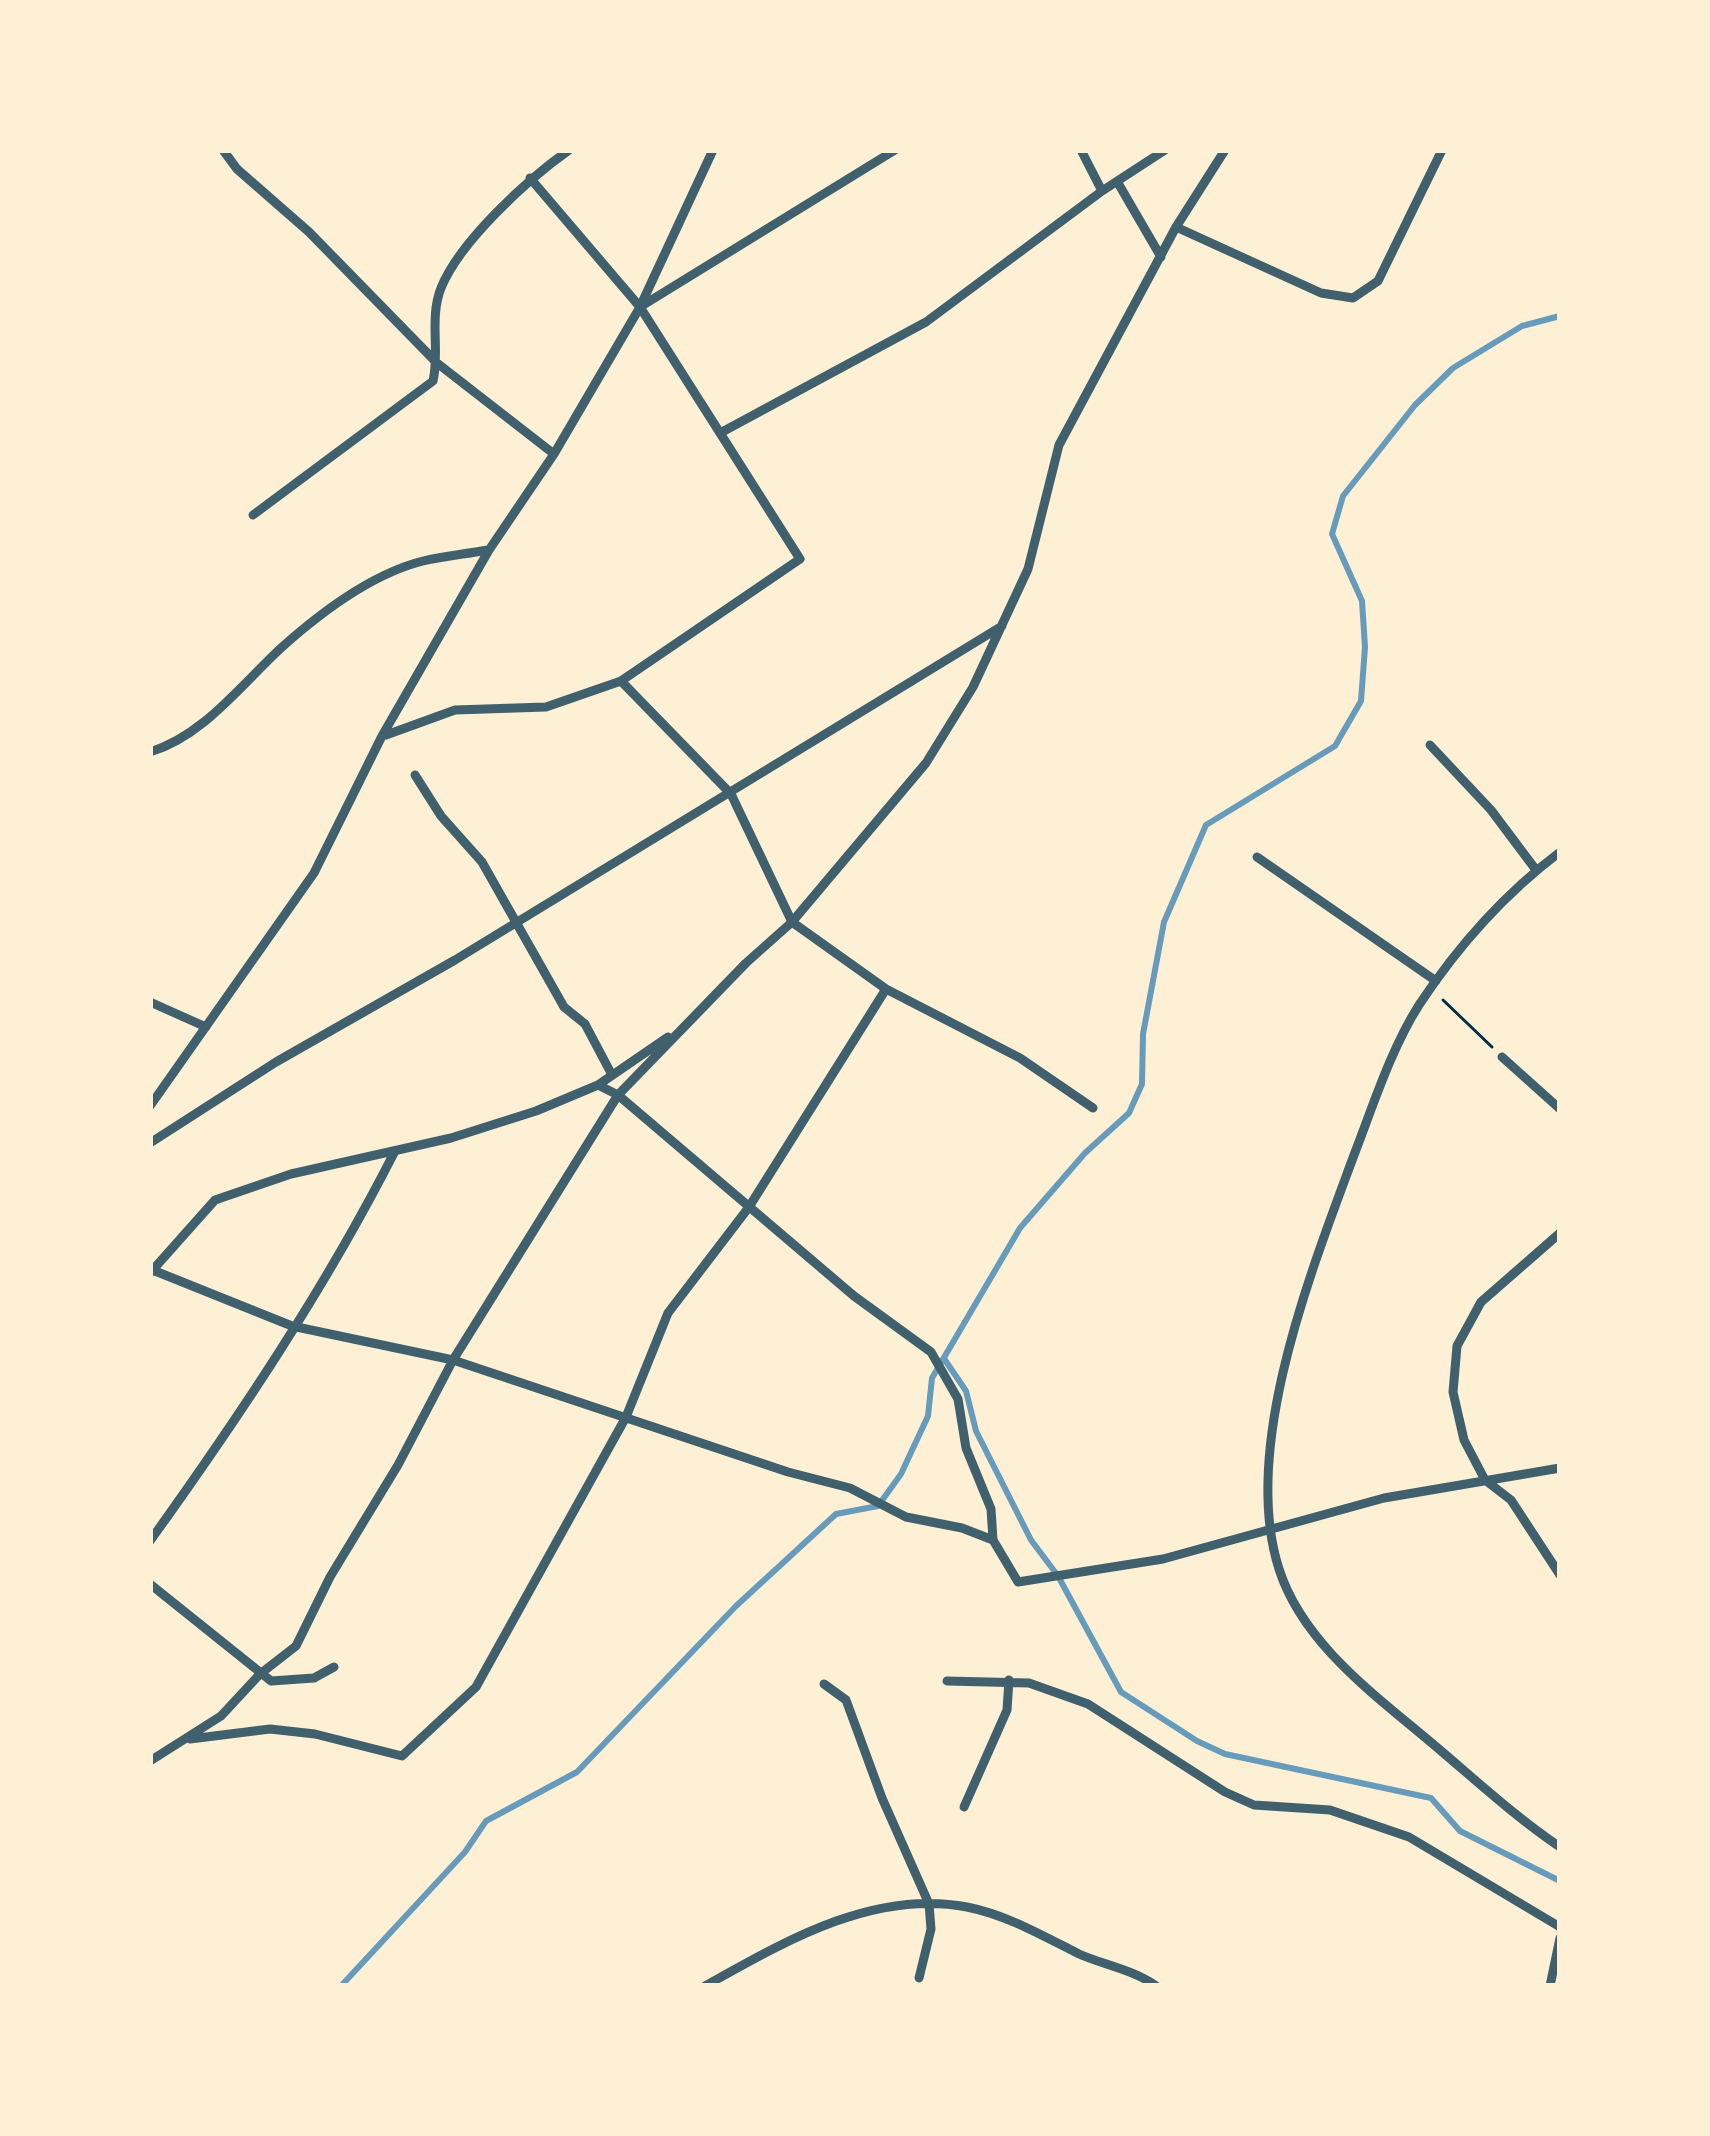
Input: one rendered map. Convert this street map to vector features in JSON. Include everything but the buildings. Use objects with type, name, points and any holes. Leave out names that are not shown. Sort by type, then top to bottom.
[{"type":"street","points":[[223,150],[437,363],[554,454]]},
{"type":"street","points":[[253,515],[433,381],[437,363],[434,326],[441,287],[473,240],[530,178],[569,150]]},
{"type":"street","points":[[150,1106],[314,873],[382,736],[489,550],[554,454],[640,308],[713,150]]},
{"type":"street","points":[[640,308],[895,150]]},
{"type":"street","points":[[1081,150],[1102,191]]},
{"type":"street","points":[[722,431],[926,322],[1165,150]]},
{"type":"street","points":[[150,1761],[221,1716],[260,1674],[296,1646],[453,1360],[618,1095],[792,922],[926,763],[973,687],[1028,568],[1059,446],[1175,227],[1226,150]]},
{"type":"street","points":[[1175,227],[1322,292],[1353,298],[1378,281],[1442,150]]},
{"type":"street","points":[[382,736],[455,710],[546,707],[621,681],[800,559],[640,308],[530,178]]},
{"type":"street","points":[[1118,183],[1161,256]]},
{"type":"street","points":[[150,752],[199,726],[285,644],[355,591],[419,562],[489,550]]},
{"type":"street","points":[[150,1143],[276,1062],[519,922],[1003,625]]},
{"type":"street","points":[[621,681],[730,794],[792,922],[886,988],[1020,1058],[1093,1108]]},
{"type":"street","points":[[1430,745],[1491,810],[1536,870]]},
{"type":"street","points":[[416,775],[441,816],[482,862],[564,1007],[585,1024],[612,1075]]},
{"type":"street","points":[[1560,852],[1464,941],[1416,1010],[1368,1117],[1301,1302],[1282,1375],[1270,1464],[1271,1530],[1279,1569],[1301,1616],[1343,1666],[1516,1817],[1560,1847]]},
{"type":"street","points":[[1257,857],[1433,985]]},
{"type":"street","points":[[185,1739],[270,1729],[315,1734],[402,1756],[476,1688],[626,1417],[668,1313],[749,1207],[886,988]]},
{"type":"street","points":[[150,1003],[206,1027]]},
{"type":"street","points":[[683,1028],[598,1084],[536,1111],[451,1138],[291,1174],[215,1200],[151,1271],[292,1326],[453,1360],[870,1497],[889,1510],[993,1540]]},
{"type":"street","points":[[1502,1057],[1560,1109]]},
{"type":"street","points":[[598,1084],[618,1095],[854,1296],[931,1352],[958,1399],[966,1448],[991,1509],[993,1540],[1018,1582],[1163,1559],[1384,1498],[1560,1468]]},
{"type":"street","points":[[150,1540],[206,1464],[366,1208],[395,1151]]},
{"type":"street","points":[[1560,1233],[1481,1302],[1457,1346],[1453,1392],[1464,1440],[1486,1480],[1511,1500],[1560,1575]]},
{"type":"street","points":[[150,1583],[272,1681],[314,1678],[334,1667]]},
{"type":"street","points":[[964,1807],[1007,1710],[1010,1680]]},
{"type":"street","points":[[947,1681],[1029,1682],[1088,1704],[1207,1781],[1254,1805],[1330,1810],[1409,1837],[1560,1927]]},
{"type":"street","points":[[824,1684],[846,1700],[928,1904],[931,1929],[919,1978]]},
{"type":"street","points":[[705,1986],[788,1940],[827,1925],[867,1911],[928,1904],[969,1907],[1029,1928],[1152,1984]]},
{"type":"street","points":[[1550,1986],[1560,1938]]},
{"type":"path","points":[[1433,985],[1502,1057]]},
{"type":"waterway","points":[[341,1986],[465,1852],[486,1821],[577,1772],[736,1606],[836,1514],[878,1506],[901,1474],[928,1416],[932,1378],[1020,1228],[1085,1153],[1129,1113],[1142,1084],[1143,1034],[1164,922],[1206,825],[1335,746],[1361,701],[1362,601],[1332,534],[1343,496],[1415,405],[1453,368],[1522,326],[1560,316]]},
{"type":"waterway","points":[[945,1360],[966,1391],[976,1431],[1031,1540],[1058,1576],[1121,1692],[1225,1754],[1431,1798],[1460,1831],[1560,1881]]}]
